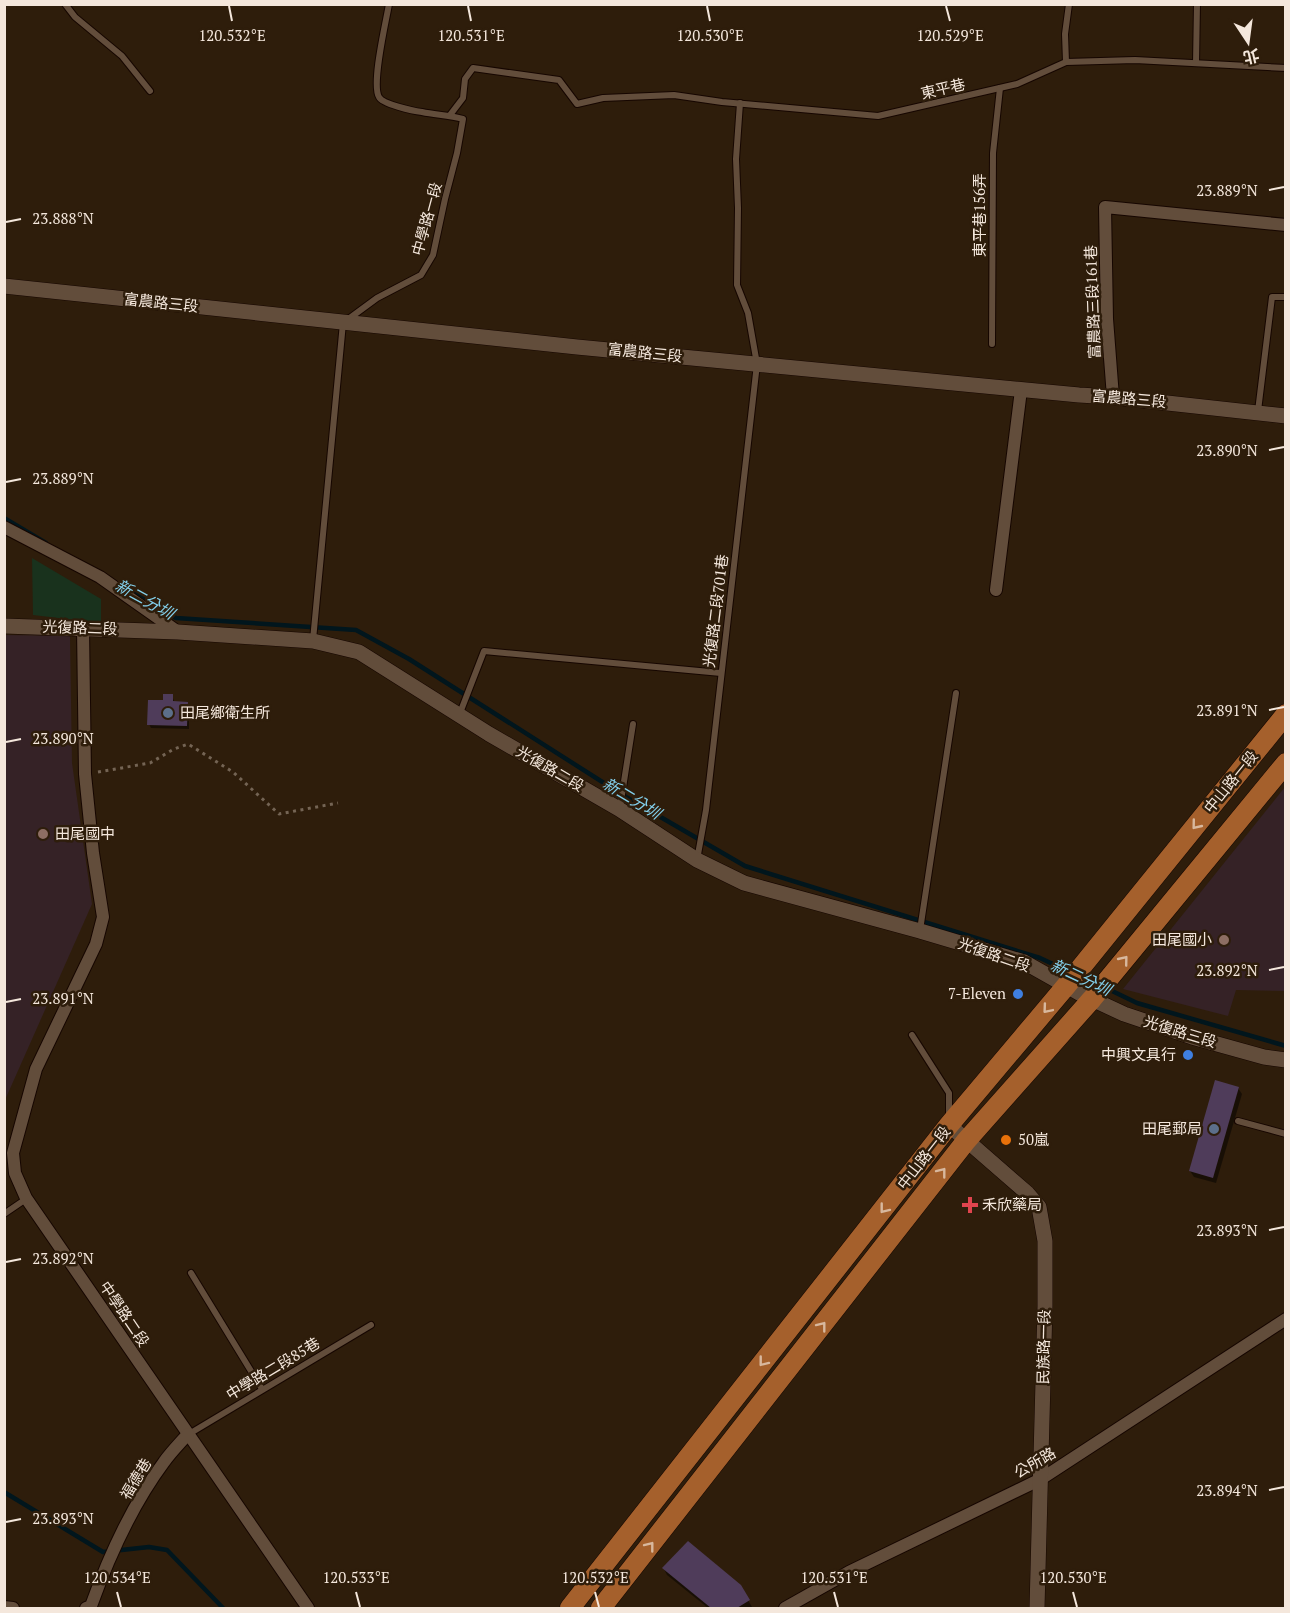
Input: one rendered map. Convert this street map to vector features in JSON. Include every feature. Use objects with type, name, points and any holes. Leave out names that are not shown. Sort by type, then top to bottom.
[{"type":"main road","name":"中山路一段","points":[[602,1608],[966,1141],[1286,714]]},
{"type":"main road","name":"中山路一段","points":[[570,1608],[949,1125],[1079,993],[1286,763]]},
{"type":"street","name":"富農路三段161巷","points":[[1113,397],[1107,319],[1105,207],[1286,225]]},
{"type":"street","name":"富農路三段","points":[[4,286],[343,323],[1021,390],[1113,397],[1286,416]]},
{"type":"street","points":[[996,590],[1021,390]]},
{"type":"street","points":[[4,527],[100,577],[178,632]]},
{"type":"street","name":"光復路二段","points":[[4,626],[178,632],[313,641],[359,652],[489,734],[620,809],[697,860],[744,883],[1024,962],[1079,993]]},
{"type":"street","name":"中學路二段","points":[[83,628],[85,774],[93,852],[103,917],[96,944],[36,1069],[13,1153],[15,1173],[26,1198],[308,1608]]},
{"type":"street","name":"光復路三段","points":[[1079,993],[1124,1014],[1192,1037],[1264,1057],[1286,1060]]},
{"type":"street","name":"民族路一段","points":[[949,1125],[1027,1193],[1039,1207],[1045,1241],[1045,1306],[1037,1608]]},
{"type":"street","name":"公所路","points":[[785,1608],[849,1572],[1041,1479],[1286,1319]]},
{"type":"street","name":"福德巷","points":[[86,1608],[90,1605],[105,1567],[140,1498],[164,1461],[188,1434]]},
{"type":"street","points":[[4,1607],[13,1608]]},
{"type":"lane","points":[[65,4],[75,17],[122,56],[150,91]]},
{"type":"lane","points":[[388,4],[376,82],[379,97],[385,102],[422,112],[450,115]]},
{"type":"lane","points":[[1066,62],[1065,34],[1069,4]]},
{"type":"lane","points":[[1196,63],[1197,4]]},
{"type":"lane","name":"東平巷","points":[[450,115],[462,98],[465,80],[473,68],[559,80],[577,104],[603,98],[674,95],[878,116],[1017,84],[1066,62],[1135,60],[1286,68]]},
{"type":"lane","name":"東平巷156弄","points":[[992,344],[993,153],[1000,88]]},
{"type":"lane","name":"光復路二段701巷","points":[[697,860],[705,810],[757,364],[748,313],[736,285],[738,208],[736,159],[740,103]]},
{"type":"lane","name":"中學路一段","points":[[343,323],[377,298],[422,275],[433,255],[463,119],[450,115]]},
{"type":"lane","points":[[1258,413],[1272,297],[1286,297]]},
{"type":"lane","points":[[313,641],[343,323]]},
{"type":"lane","points":[[459,715],[484,651],[721,673]]},
{"type":"lane","points":[[920,931],[956,693]]},
{"type":"lane","points":[[620,809],[633,724]]},
{"type":"lane","points":[[912,1035],[949,1093],[949,1125]]},
{"type":"lane","points":[[1238,1121],[1286,1134]]},
{"type":"lane","points":[[4,1214],[26,1198]]},
{"type":"lane","points":[[191,1273],[262,1389]]},
{"type":"lane","name":"中學路二段85巷","points":[[188,1434],[371,1325]]},
{"type":"path","points":[[85,774],[150,763],[188,744],[232,772],[279,814],[338,803]]},
{"type":"shaded area","name":"田尾國中","points":[[5,635],[70,636],[72,763],[92,904],[5,1100]]},
{"type":"shaded area","name":"田尾國小","points":[[1285,787],[1285,991],[1236,990],[1228,1016],[1123,989]]},
{"type":"green space","points":[[32,558],[101,599],[101,623],[33,615]]},
{"type":"building","name":"田尾鄉衛生所","points":[[163,694],[173,694],[173,701],[188,702],[187,726],[147,725],[148,700],[163,700]]},
{"type":"building","name":"田尾郵局","points":[[1215,1080],[1239,1087],[1213,1178],[1189,1171]]},
{"type":"building","points":[[688,1541],[741,1585],[750,1600],[737,1608],[711,1608],[662,1568]]},
{"type":"waterway","name":"新二分圳","points":[[4,518],[46,543]]},
{"type":"waterway","name":"新二分圳","points":[[129,590],[176,618],[356,630],[409,659],[626,797],[745,866],[1040,958],[1070,972]]},
{"type":"waterway","name":"新二分圳","points":[[1080,977],[1097,985]]},
{"type":"waterway","name":"新二分圳","points":[[1108,989],[1137,1003],[1286,1046]]},
{"type":"waterway","points":[[4,1492],[103,1552],[149,1547],[167,1550],[223,1608]]},
{"type":"place","name":"田尾鄉衛生所","points":[[168,713]]},
{"type":"place","name":"田尾國中","points":[[43,834]]},
{"type":"place","name":"田尾國小","points":[[1224,940]]},
{"type":"place","name":"7-Eleven","points":[[1018,994]]},
{"type":"place","name":"中興文具行","points":[[1188,1055]]},
{"type":"place","name":"田尾郵局","points":[[1214,1129]]},
{"type":"place","name":"50嵐","points":[[1006,1140]]},
{"type":"place","name":"禾欣藥局","points":[[970,1205]]}]
